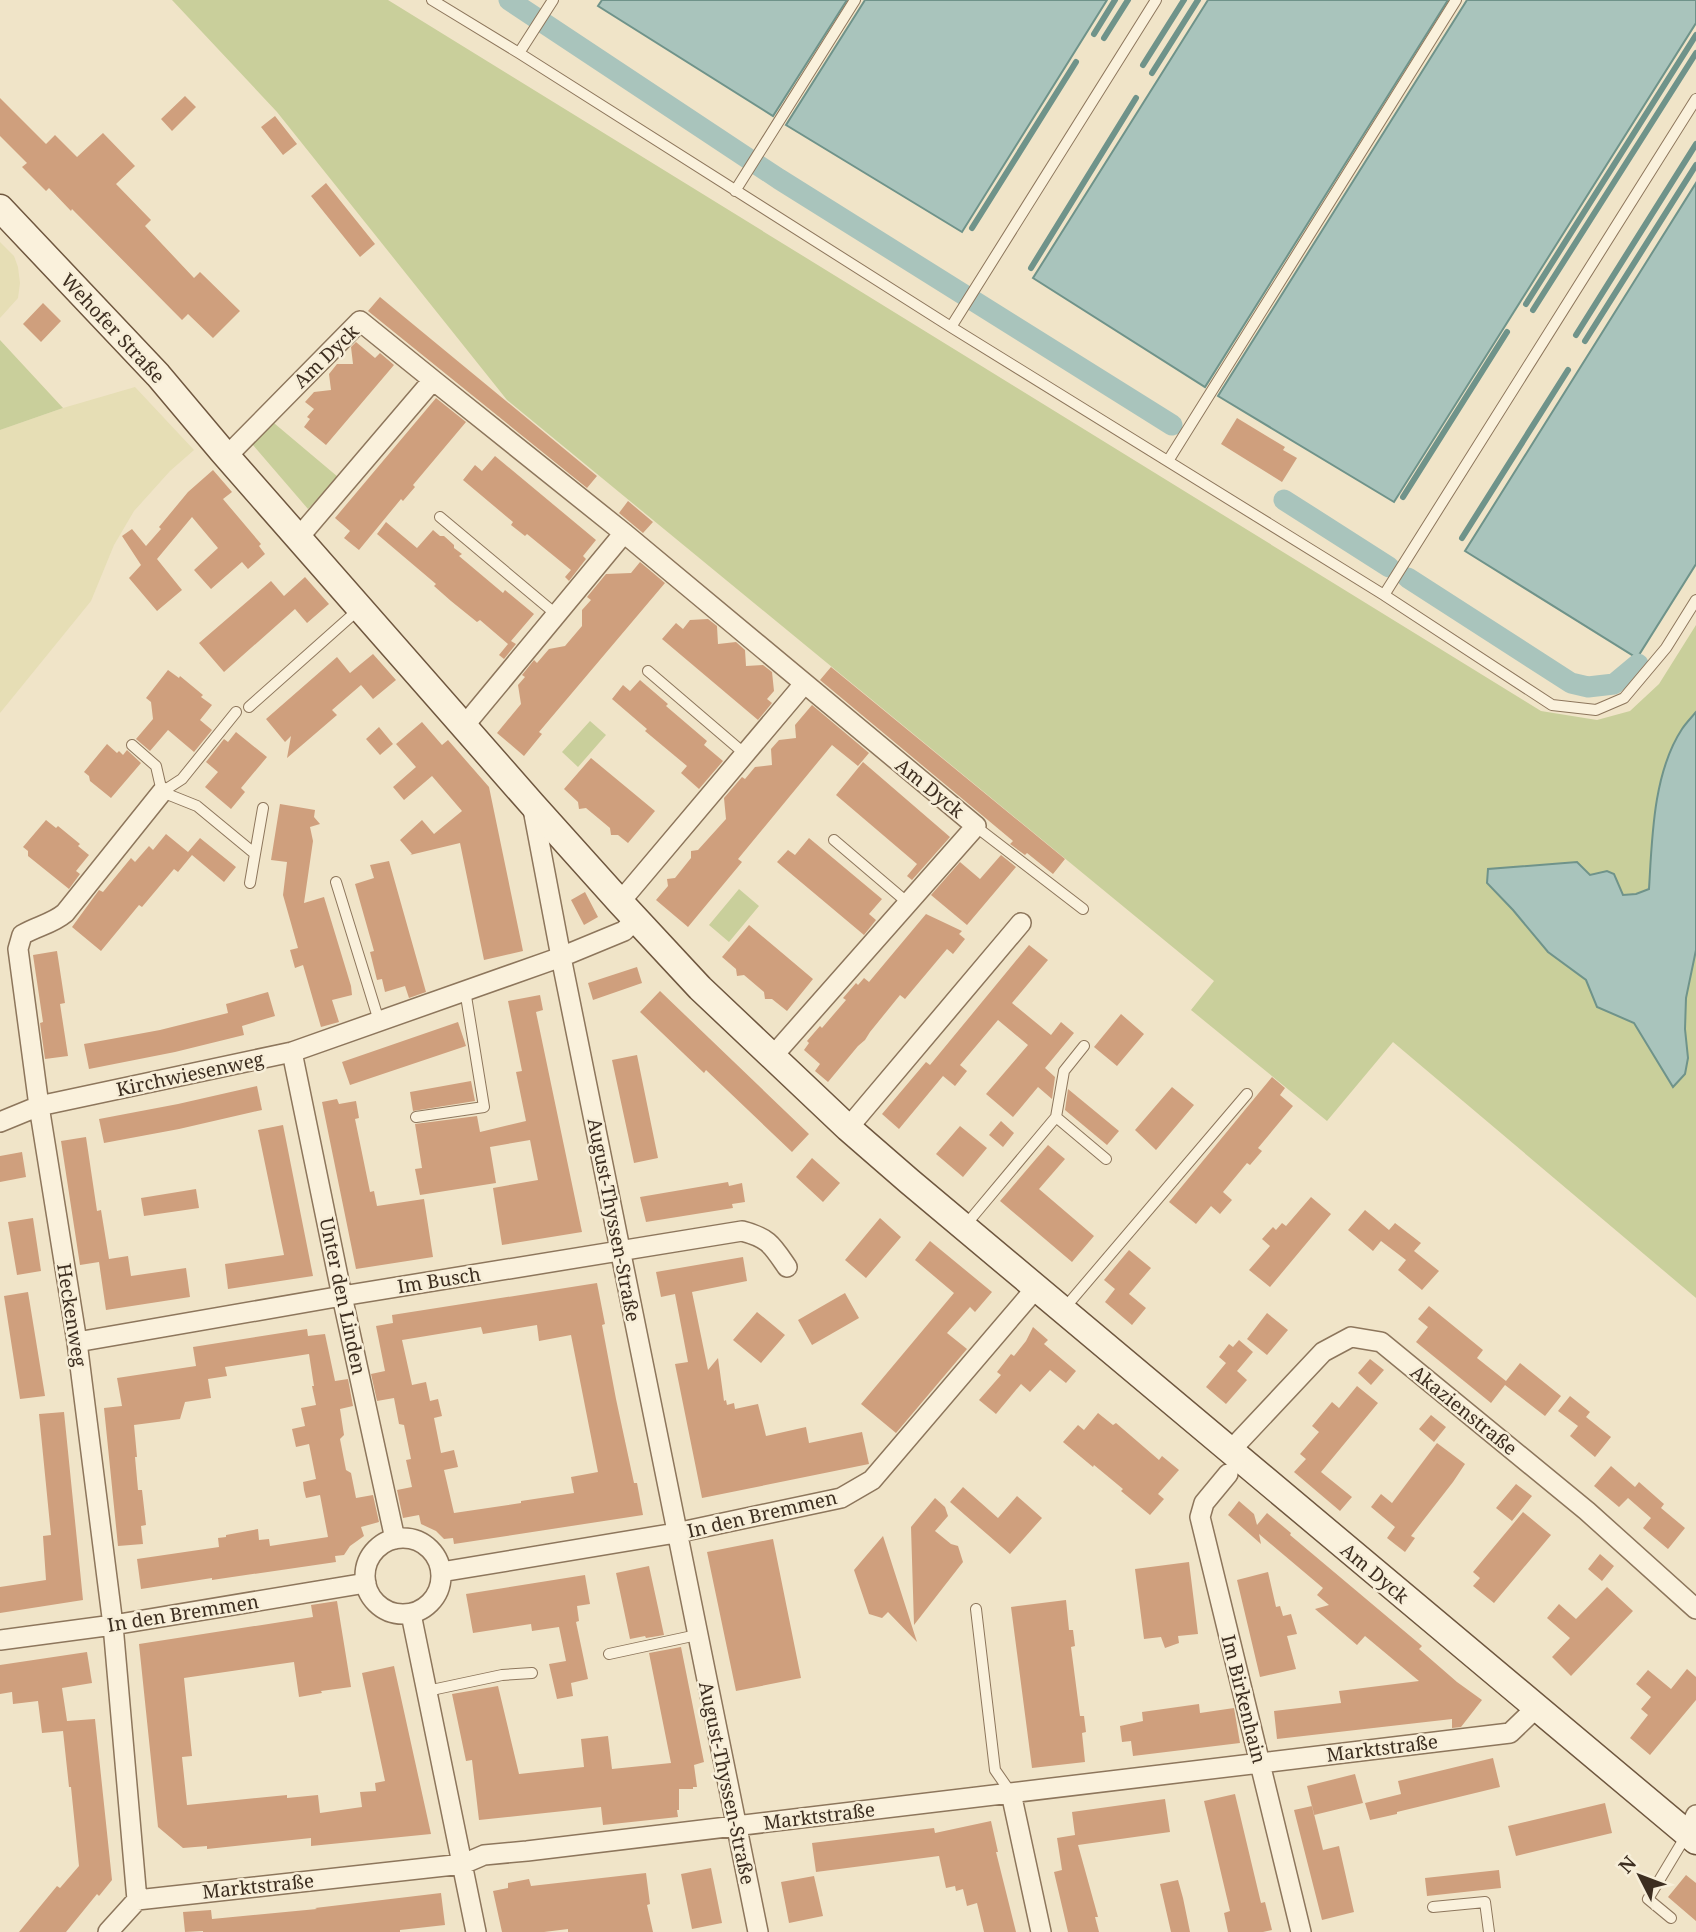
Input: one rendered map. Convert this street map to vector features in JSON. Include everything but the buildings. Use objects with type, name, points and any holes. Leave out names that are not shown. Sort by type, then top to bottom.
[{"type":"main road","name":"Wehofer Straße","points":[[0,208],[158,375],[224,453]]},
{"type":"main road","name":"Am Dyck","points":[[224,453],[628,910],[700,988],[772,1057],[848,1128],[1063,1311],[1229,1463],[1693,1830]]},
{"type":"street","name":"Am Dyck","points":[[224,453],[360,321],[624,533],[975,827],[772,1057]]},
{"type":"street","points":[[299,537],[433,380]]},
{"type":"street","points":[[464,726],[624,533]]},
{"type":"street","points":[[628,910],[746,754],[804,684]]},
{"type":"street","name":"Heckenweg","points":[[137,1900],[113,1625],[77,1342],[39,1106],[18,949],[22,935],[36,927],[54,923],[65,914],[162,792]]},
{"type":"street","name":"August-Thyssen-Straße","points":[[532,804],[756,1932]]},
{"type":"street","name":"Kirchwiesenweg","points":[[0,1122],[39,1106],[292,1052],[561,957],[624,931],[628,910]]},
{"type":"street","points":[[848,1128],[1021,923]]},
{"type":"street","name":"Unter den Linden","points":[[292,1052],[395,1539]]},
{"type":"street","name":"Im Busch","points":[[77,1342],[742,1231],[759,1235],[772,1246],[787,1267]]},
{"type":"street","name":"In den Bremmen","points":[[441,1572],[676,1533],[841,1498],[872,1480],[1036,1288]]},
{"type":"street","name":"Akazienstraße","points":[[1229,1463],[1323,1352],[1350,1337],[1381,1342],[1587,1511],[1696,1609]]},
{"type":"street","name":"Im Birkenhain","points":[[1229,1463],[1204,1503],[1200,1517],[1301,1932]]},
{"type":"street","points":[[395,1539],[410,1539],[424,1544],[435,1555],[441,1572],[441,1583],[435,1597],[425,1608],[411,1614],[396,1614],[383,1609],[372,1598],[366,1583],[366,1570],[371,1556],[381,1545],[395,1539]]},
{"type":"street","name":"In den Bremmen","points":[[0,1640],[113,1625],[366,1583]]},
{"type":"street","points":[[411,1614],[476,1932]]},
{"type":"street","name":"Marktstraße","points":[[137,1900],[463,1864],[484,1855],[1510,1733],[1536,1708]]},
{"type":"street","points":[[1011,1793],[1041,1932]]},
{"type":"street","points":[[108,1932],[137,1900]]},
{"type":"lane","points":[[432,0],[951,327],[1384,595],[1552,705],[1596,710],[1624,698],[1666,648],[1696,600]]},
{"type":"lane","points":[[735,191],[855,0]]},
{"type":"lane","points":[[951,327],[1156,0]]},
{"type":"lane","points":[[1168,461],[1457,0]]},
{"type":"lane","points":[[519,53],[550,4]]},
{"type":"lane","points":[[1384,595],[1696,99]]},
{"type":"lane","points":[[440,517],[557,615]]},
{"type":"lane","points":[[249,707],[361,608]]},
{"type":"lane","points":[[649,671],[746,754]]},
{"type":"lane","name":"Heckenweg","points":[[162,792],[182,779],[236,712]]},
{"type":"lane","points":[[132,745],[156,766],[162,792],[197,806],[255,854]]},
{"type":"lane","points":[[250,883],[263,808]]},
{"type":"lane","points":[[975,827],[1083,909]]},
{"type":"lane","points":[[834,840],[908,903]]},
{"type":"lane","points":[[336,883],[379,1021]]},
{"type":"lane","points":[[416,1118],[484,1107],[466,990]]},
{"type":"lane","points":[[964,1227],[1056,1117],[1064,1071],[1084,1046]]},
{"type":"lane","points":[[1063,1311],[1247,1094]]},
{"type":"lane","points":[[1056,1117],[1106,1159]]},
{"type":"lane","points":[[975,1609],[995,1770],[1011,1793]]},
{"type":"lane","points":[[609,1654],[697,1635]]},
{"type":"lane","points":[[427,1690],[502,1675],[532,1674]]},
{"type":"lane","name":"Am Dyck","points":[[1671,1918],[1648,1899],[1693,1830]]},
{"type":"lane","points":[[1433,1907],[1485,1902],[1489,1932]]},
{"type":"shaded area","points":[[0,242],[14,256],[20,283],[18,298],[0,318]]},
{"type":"shaded area","points":[[135,387],[194,450],[170,471],[134,511],[114,545],[91,601],[0,713],[0,430]]},
{"type":"green space","points":[[172,0],[388,0],[1541,711],[1597,720],[1630,711],[1659,684],[1696,625],[1696,1298],[1393,1042],[1327,1121],[1191,1010],[1214,981],[507,400],[277,112]]},
{"type":"green space","points":[[0,340],[63,408],[0,430]]},
{"type":"green space","points":[[268,418],[338,477],[308,509],[247,438]]},
{"type":"green space","points":[[590,721],[606,735],[578,767],[562,752]]},
{"type":"green space","points":[[739,889],[759,906],[729,942],[709,925]]},
{"type":"water","points":[[602,0],[847,0],[773,116],[598,6]]},
{"type":"water","points":[[865,0],[1107,0],[962,232],[786,125]]},
{"type":"water","points":[[1208,0],[1448,0],[1205,387],[1033,278]]},
{"type":"water","points":[[1467,0],[1696,0],[1696,23],[1394,502],[1218,396]]},
{"type":"water","points":[[1696,183],[1696,564],[1637,658],[1465,551]]},
{"type":"water","points":[[1696,712],[1696,950],[1686,998],[1688,1058],[1685,1074],[1673,1087],[1634,1023],[1597,1007],[1586,980],[1548,952],[1487,883],[1488,869],[1577,862],[1590,875],[1607,871],[1614,874],[1623,895],[1649,889],[1653,828],[1665,766],[1672,746]]},
{"type":"waterway","points":[[509,0],[779,179],[1172,425]]},
{"type":"waterway","points":[[1094,34],[1115,0]]},
{"type":"waterway","points":[[1104,38],[1128,0]]},
{"type":"waterway","points":[[1143,65],[1184,0]]},
{"type":"waterway","points":[[1152,73],[1198,0]]},
{"type":"waterway","points":[[1526,304],[1696,35]]},
{"type":"waterway","points":[[1533,310],[1696,53]]},
{"type":"waterway","points":[[972,228],[1076,62]]},
{"type":"waterway","points":[[1031,268],[1136,98]]},
{"type":"waterway","points":[[1576,335],[1696,144]]},
{"type":"waterway","points":[[1585,341],[1696,165]]},
{"type":"waterway","points":[[1403,497],[1507,332]]},
{"type":"waterway","points":[[1462,538],[1568,370]]},
{"type":"waterway","points":[[1284,500],[1389,567]]},
{"type":"waterway","points":[[1408,578],[1571,683],[1588,687],[1614,684],[1638,664]]}]
